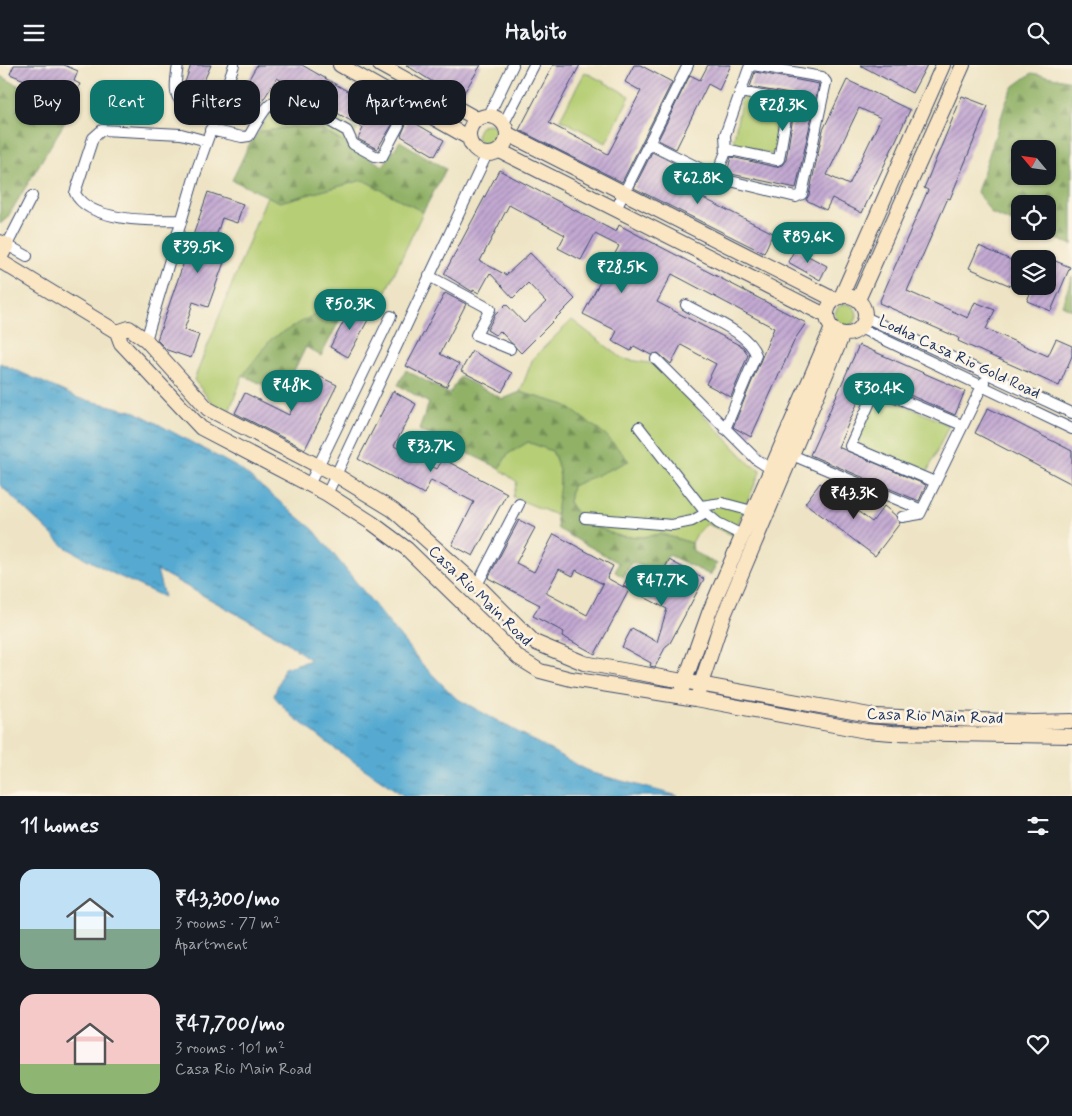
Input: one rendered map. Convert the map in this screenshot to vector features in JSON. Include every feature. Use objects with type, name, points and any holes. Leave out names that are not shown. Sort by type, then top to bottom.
[{"type":"street","points":[[176,80],[178,65]]},
{"type":"street","points":[[229,80],[234,65]]},
{"type":"street","points":[[340,65],[469,137]]},
{"type":"street","points":[[380,65],[483,117],[496,117],[506,129],[624,193],[838,298],[853,297],[858,300],[963,65]]},
{"type":"street","points":[[513,65],[483,117],[470,129],[469,137],[473,148],[493,153],[616,209],[834,326]]},
{"type":"street","points":[[327,494],[429,276],[493,153],[506,143],[506,129],[534,65]]},
{"type":"street","points":[[616,209],[688,65]]},
{"type":"street","points":[[649,143],[716,176],[796,197],[802,194],[826,83],[822,77],[753,65],[749,68],[725,135],[726,149],[716,176]]},
{"type":"street","points":[[696,699],[729,603],[792,455],[834,326],[828,310],[838,298],[943,65]]},
{"type":"street","points":[[726,149],[779,159],[789,101],[740,92]]},
{"type":"street","points":[[210,130],[242,137],[249,136],[273,100],[281,97],[290,99],[348,131],[353,144],[375,156],[382,157],[400,125]]},
{"type":"street","points":[[146,340],[181,220],[212,125]]},
{"type":"street","points":[[181,220],[132,219],[88,209],[79,202],[75,193],[94,138],[102,130],[181,134],[207,141]]},
{"type":"street","points":[[27,256],[3,243],[32,196]]},
{"type":"street","name":"Casa Rio Main Road","points":[[3,243],[0,259],[117,332],[121,343],[201,428],[327,494],[372,523],[407,549],[518,658],[540,671],[571,679],[892,733],[1072,736]]},
{"type":"street","points":[[429,276],[490,309],[476,335],[510,349]]},
{"type":"street","name":"Lodha Casa Rio Gold Road","points":[[834,326],[855,332],[863,323],[863,305],[858,300]]},
{"type":"street","points":[[686,305],[744,337],[753,346],[756,355],[725,429]]},
{"type":"street","points":[[309,485],[391,317]]},
{"type":"street","name":"Lodha Casa Rio Gold Road","points":[[863,323],[988,374],[1072,413]]},
{"type":"street","name":"Lodha Casa Rio Gold Road","points":[[863,323],[981,386],[1072,429]]},
{"type":"street","points":[[680,697],[715,598],[834,326]]},
{"type":"street","name":"Casa Rio Main Road","points":[[117,332],[129,329],[146,340],[208,409],[336,475],[393,510],[477,585],[517,626],[545,648],[584,663],[875,716],[1033,722],[1072,721]]},
{"type":"street","points":[[656,359],[725,429],[770,470],[783,476]]},
{"type":"street","points":[[902,517],[917,515],[922,510],[988,374]]},
{"type":"street","points":[[935,482],[850,447],[876,389],[962,425]]},
{"type":"street","points":[[639,427],[704,510],[718,523],[742,535]]},
{"type":"street","points":[[792,455],[922,510]]},
{"type":"street","points":[[762,487],[776,493]]},
{"type":"street","points":[[585,518],[672,525],[692,521],[704,510],[722,503],[752,511]]},
{"type":"street","points":[[477,585],[519,504]]},
{"type":"street","points":[[715,598],[729,603]]},
{"type":"green space","points":[[585,72],[630,96],[606,143],[560,119]]},
{"type":"green space","points":[[1032,73],[1072,81],[1072,245],[1056,239],[1056,195],[1011,195],[1011,221],[992,214],[977,192],[1007,99],[1014,86]]},
{"type":"green space","points":[[0,76],[15,84],[15,125],[63,125],[7,218],[0,224]]},
{"type":"green space","points":[[742,96],[787,104],[777,156],[733,144]]},
{"type":"green space","points":[[270,112],[270,125],[338,125],[338,119],[357,130],[347,146],[321,129],[291,127],[259,132]]},
{"type":"green space","points":[[488,124],[496,127],[499,135],[496,143],[488,146],[480,143],[477,135],[480,127]]},
{"type":"green space","points":[[291,127],[321,129],[383,166],[400,141],[446,169],[423,212],[363,180],[280,202],[232,180],[250,143],[259,132]]},
{"type":"green space","points":[[363,180],[423,212],[379,306],[355,300],[317,313],[243,375],[229,412],[215,406],[194,380],[267,196],[280,202]]},
{"type":"green space","points":[[1072,276],[1072,310],[1062,305]]},
{"type":"green space","points":[[349,302],[321,356],[306,347],[282,394],[243,375],[271,339],[317,313]]},
{"type":"green space","points":[[846,304],[854,307],[857,315],[854,323],[846,326],[838,323],[835,315],[838,307]]},
{"type":"green space","points":[[572,320],[623,359],[655,364],[751,465],[761,470],[733,535],[707,524],[698,532],[692,543],[661,534],[642,537],[618,536],[582,521],[569,502],[572,486],[628,461],[565,405],[520,392],[533,358]]},
{"type":"green space","points":[[406,370],[449,394],[460,377],[503,399],[520,392],[565,405],[606,435],[629,461],[572,486],[569,502],[582,521],[618,536],[642,537],[661,534],[692,543],[693,551],[717,564],[710,575],[669,555],[657,573],[632,562],[623,577],[615,572],[619,563],[558,529],[557,508],[560,482],[557,463],[552,451],[528,442],[508,454],[499,468],[419,430],[429,403],[398,385]]},
{"type":"green space","points":[[875,392],[949,425],[926,475],[852,442]]},
{"type":"green space","points":[[528,442],[552,451],[556,460],[560,483],[556,515],[513,497],[517,482],[499,469],[508,454]]},
{"type":"water","points":[[0,363],[78,398],[136,412],[240,469],[314,530],[422,664],[456,698],[592,773],[678,796],[404,796],[334,748],[291,715],[274,696],[284,668],[311,660],[282,639],[157,570],[164,597],[112,573],[65,547],[0,485]]},
{"type":"building","points":[[14,65],[64,65],[78,71],[74,80],[25,80],[10,74]]},
{"type":"building","points":[[191,65],[211,65],[204,80],[186,80]]},
{"type":"building","points":[[257,65],[302,65],[328,80],[280,80],[277,78],[276,80],[270,80],[270,89],[260,105],[260,80],[248,80]]},
{"type":"building","points":[[406,65],[481,65],[466,89],[466,80],[430,80]]},
{"type":"building","points":[[553,65],[580,65],[549,123],[608,154],[641,91],[625,82],[634,65],[640,65],[672,82],[622,182],[519,130]]},
{"type":"building","points":[[708,65],[731,65],[719,90],[708,84],[676,149],[658,140],[690,75],[700,80]]},
{"type":"building","points":[[860,65],[927,65],[912,93]]},
{"type":"building","points":[[755,72],[819,84],[796,188],[727,173],[731,157],[776,167],[782,165],[786,160],[796,99],[790,94],[750,87]]},
{"type":"building","points":[[847,80],[910,110],[862,213],[832,198],[826,210],[806,200],[809,195],[823,130]],"holes":[[[859,108],[881,118],[849,185],[827,175]]]},
{"type":"building","points":[[338,86],[348,91],[348,119],[338,113]]},
{"type":"building","points":[[962,96],[988,106],[950,199],[948,198],[907,291],[968,318],[975,302],[995,310],[986,329],[1048,356],[1056,339],[1072,346],[1072,356],[1059,386],[958,341],[959,338],[879,303],[928,190],[924,188]]},
{"type":"building","points":[[358,125],[392,125],[377,149],[358,139],[363,128]]},
{"type":"building","points":[[406,125],[418,125],[444,140],[435,156],[401,136]]},
{"type":"building","points":[[652,152],[674,163],[665,179],[773,233],[764,253],[634,188]]},
{"type":"building","points":[[499,170],[616,232],[619,225],[806,323],[795,339],[751,437],[733,427],[774,328],[672,274],[657,302],[743,347],[748,355],[731,397],[706,384],[716,364],[681,345],[671,364],[658,353],[651,355],[634,346],[631,351],[612,341],[617,331],[583,314],[619,246],[595,234],[581,260],[558,248],[565,235],[509,205],[480,261],[506,275],[530,253],[575,299],[521,353],[500,331],[495,335],[487,330],[495,315],[506,304],[524,323],[546,302],[528,283],[513,298],[490,273],[479,293],[473,290],[473,292],[444,274]]},
{"type":"building","points":[[208,192],[243,204],[237,223],[222,218],[213,246],[228,251],[208,307],[193,302],[184,330],[199,335],[191,358],[167,350],[157,340]]},
{"type":"building","points":[[979,246],[1011,260],[1011,286],[969,268]]},
{"type":"building","points":[[795,249],[827,266],[820,280],[788,262]]},
{"type":"building","points":[[1056,261],[1070,267],[1051,311],[1027,301],[1029,295],[1056,295]]},
{"type":"building","points":[[445,293],[466,304],[440,354],[459,364],[446,387],[406,366]]},
{"type":"building","points":[[352,306],[370,316],[348,357],[330,347]]},
{"type":"building","points":[[859,345],[965,391],[955,415],[869,377],[838,447],[926,485],[919,501],[810,455]]},
{"type":"building","points":[[472,351],[512,373],[502,392],[461,371]]},
{"type":"building","points":[[310,372],[337,385],[305,449],[235,413],[245,393],[289,415]]},
{"type":"building","points":[[393,391],[416,404],[394,446],[437,469],[443,459],[507,493],[473,556],[452,545],[474,502],[431,480],[424,494],[358,459]]},
{"type":"building","points":[[988,408],[1072,451],[1072,484],[975,433]]},
{"type":"building","points":[[820,483],[872,522],[884,506],[895,515],[900,523],[875,556],[805,503]]},
{"type":"building","points":[[519,520],[535,528],[516,563],[534,572],[554,534],[613,566],[607,578],[629,590],[595,654],[562,636],[564,632],[533,616],[540,605],[488,578]],"holes":[[[559,569],[573,576],[576,570],[603,584],[587,615],[546,593]]]},
{"type":"building","points":[[669,560],[704,579],[655,667],[650,666],[651,663],[622,647],[632,628],[657,642],[667,609],[623,586],[633,568],[658,581]]}]
